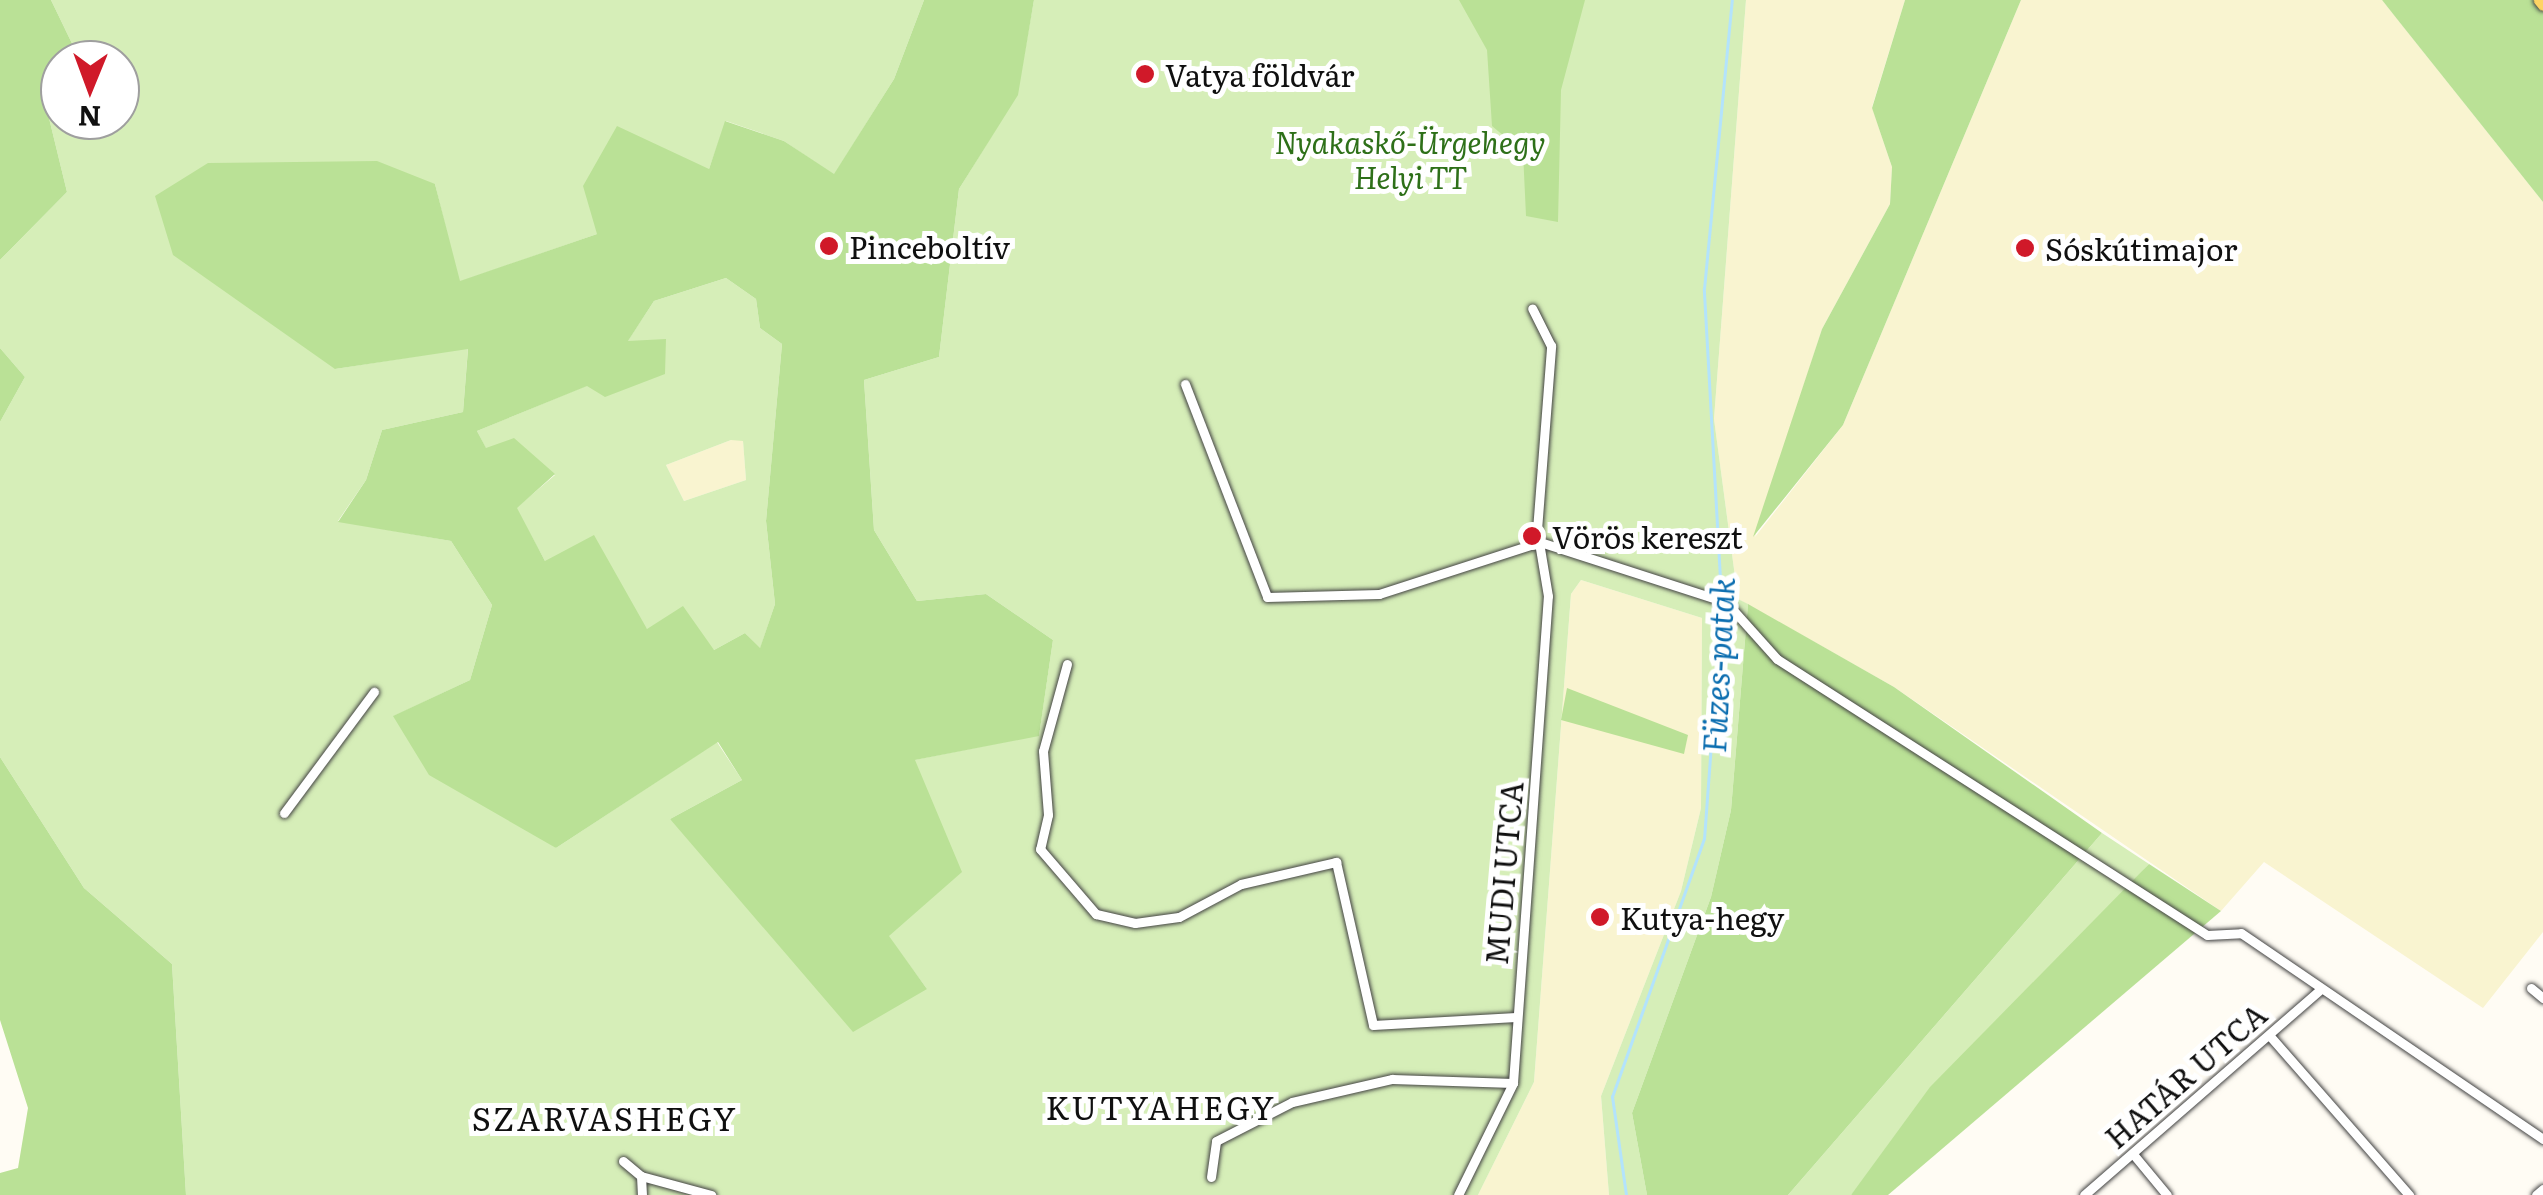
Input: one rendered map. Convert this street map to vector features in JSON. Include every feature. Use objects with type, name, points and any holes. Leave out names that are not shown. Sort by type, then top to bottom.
[{"type":"street","name":"MUDI UTCA","points":[[1458,1195],[1514,1083],[1548,596],[1540,542],[1551,346],[1532,308]]},
{"type":"street","points":[[1185,384],[1267,597],[1379,594],[1540,542],[1726,602],[1777,659],[2207,936],[2241,933],[2319,991],[2543,1138]]},
{"type":"street","points":[[1067,664],[1044,751],[1048,815],[1040,849],[1096,914],[1135,923],[1179,916],[1241,884],[1336,862],[1373,1025],[1516,1018]]},
{"type":"street","points":[[284,814],[374,692]]},
{"type":"street","points":[[2531,988],[2543,998]]},
{"type":"street","name":"HATÁR UTCA","points":[[2084,1195],[2319,991]]},
{"type":"street","points":[[2269,1035],[2410,1195]]},
{"type":"street","points":[[1211,1177],[1216,1142],[1292,1102],[1392,1079],[1514,1083]]},
{"type":"street","points":[[2133,1154],[2167,1195]]},
{"type":"street","points":[[623,1161],[641,1176],[711,1195]]},
{"type":"street","points":[[641,1176],[642,1195]]},
{"type":"street","points":[[2536,1195],[2543,1189]]},
{"type":"shaded area","points":[[1746,0],[1905,0],[1872,107],[1892,167],[1890,204],[1822,329],[1755,537],[1843,425],[2021,0],[2382,0],[2543,202],[2543,932],[2483,1008],[2264,862],[2221,911],[1894,687],[1738,599],[1714,419]]},
{"type":"shaded area","points":[[731,440],[743,440],[746,480],[684,501],[666,465]]},
{"type":"shaded area","points":[[1581,580],[1702,618],[1701,808],[1681,891],[1601,1096],[1609,1195],[1478,1195],[1534,1082],[1571,594]]},
{"type":"green space","points":[[0,0],[51,0],[70,40],[40,40],[40,140],[54,140],[67,192],[0,260]]},
{"type":"green space","name":"Nyakaskő-Ürgehegy Helyi TT","points":[[51,0],[924,0],[894,79],[834,175],[784,141],[726,121],[709,169],[597,234],[459,282],[435,184],[335,369],[468,348],[463,412],[382,430],[366,480],[338,521],[451,541],[492,605],[470,680],[394,716],[556,848],[717,742],[742,780],[670,819],[927,989],[888,936],[914,760],[1039,735],[1053,640],[986,594],[917,601],[874,530],[864,380],[939,357],[959,189],[1017,95],[1034,0],[1746,0],[1714,419],[1738,599],[1748,604],[1731,810],[1711,897],[1632,1113],[1647,1195],[1609,1195],[1601,1096],[1681,891],[1701,808],[1702,618],[1581,580],[1571,594],[1534,1082],[1478,1195],[186,1195],[172,964],[84,888],[0,757],[0,422],[25,377],[0,348],[0,260],[67,192],[54,140],[140,140],[140,40],[70,40]]},
{"type":"green space","points":[[924,0],[1034,0],[1018,95],[959,189],[939,357],[864,380],[874,530],[917,601],[986,594],[1053,640],[1039,736],[915,760],[962,872],[889,936],[927,989],[853,1032],[670,819],[742,780],[718,742],[556,848],[429,775],[393,716],[470,680],[492,605],[451,541],[338,522],[366,480],[382,430],[463,412],[468,349],[335,369],[173,255],[155,196],[208,163],[377,161],[435,184],[460,281],[597,234],[583,186],[617,126],[709,169],[725,121],[784,141],[834,174],[894,79]],"holes":[[[726,278],[756,299],[760,328],[782,344],[766,521],[775,604],[760,648],[745,633],[714,650],[683,606],[647,629],[594,535],[545,561],[517,508],[555,474],[514,438],[486,448],[477,431],[587,386],[605,397],[665,374],[666,339],[628,341],[654,301]]]},
{"type":"green space","points":[[1459,0],[1585,0],[1561,90],[1558,222],[1526,216],[1523,152],[1492,126],[1487,50]]},
{"type":"green space","points":[[1905,0],[2021,0],[1843,425],[1753,537],[1822,329],[1890,204],[1892,167],[1872,108]]},
{"type":"green space","points":[[2382,0],[2543,0],[2543,202],[2397,19]]},
{"type":"green space","points":[[726,278],[756,299],[760,328],[782,344],[766,521],[775,604],[760,649],[745,633],[714,650],[647,629],[545,561],[516,508],[555,475],[486,449],[477,431],[588,385],[666,340],[627,342],[654,301]],"holes":[[[731,440],[743,441],[746,480],[684,501],[666,465]]]},
{"type":"green space","points":[[0,348],[25,377],[0,422]]},
{"type":"green space","points":[[1748,604],[1894,687],[2102,833],[1788,1195],[1647,1195],[1632,1113],[1711,897],[1731,810]]},
{"type":"green space","points":[[1567,688],[1688,735],[1684,754],[1561,720]]},
{"type":"green space","points":[[0,757],[84,888],[172,964],[186,1195],[0,1195],[0,1173],[18,1168],[28,1108],[0,1020]]},
{"type":"green space","points":[[2102,833],[2149,864],[1851,1195],[1788,1195]]},
{"type":"green space","points":[[2149,864],[2221,911],[1888,1195],[1851,1195],[1930,1087]]},
{"type":"waterway","name":"Füzes-patak","points":[[1721,597],[1704,289],[1732,0]]},
{"type":"waterway","points":[[1626,1195],[1612,1097],[1704,839],[1721,605]]},
{"type":"place","name":"Vatya földvár","points":[[1145,74]]},
{"type":"place","name":"Pinceboltív","points":[[829,246]]},
{"type":"place","name":"Sóskútimajor","points":[[2025,248]]},
{"type":"place","name":"Vörös kereszt","points":[[1532,536]]},
{"type":"place","name":"Kutya-hegy","points":[[1600,917]]},
{"type":"district","name":"KUTYAHEGY","points":[[1161,1106]]},
{"type":"district","name":"SZARVASHEGY","points":[[605,1117]]}]
